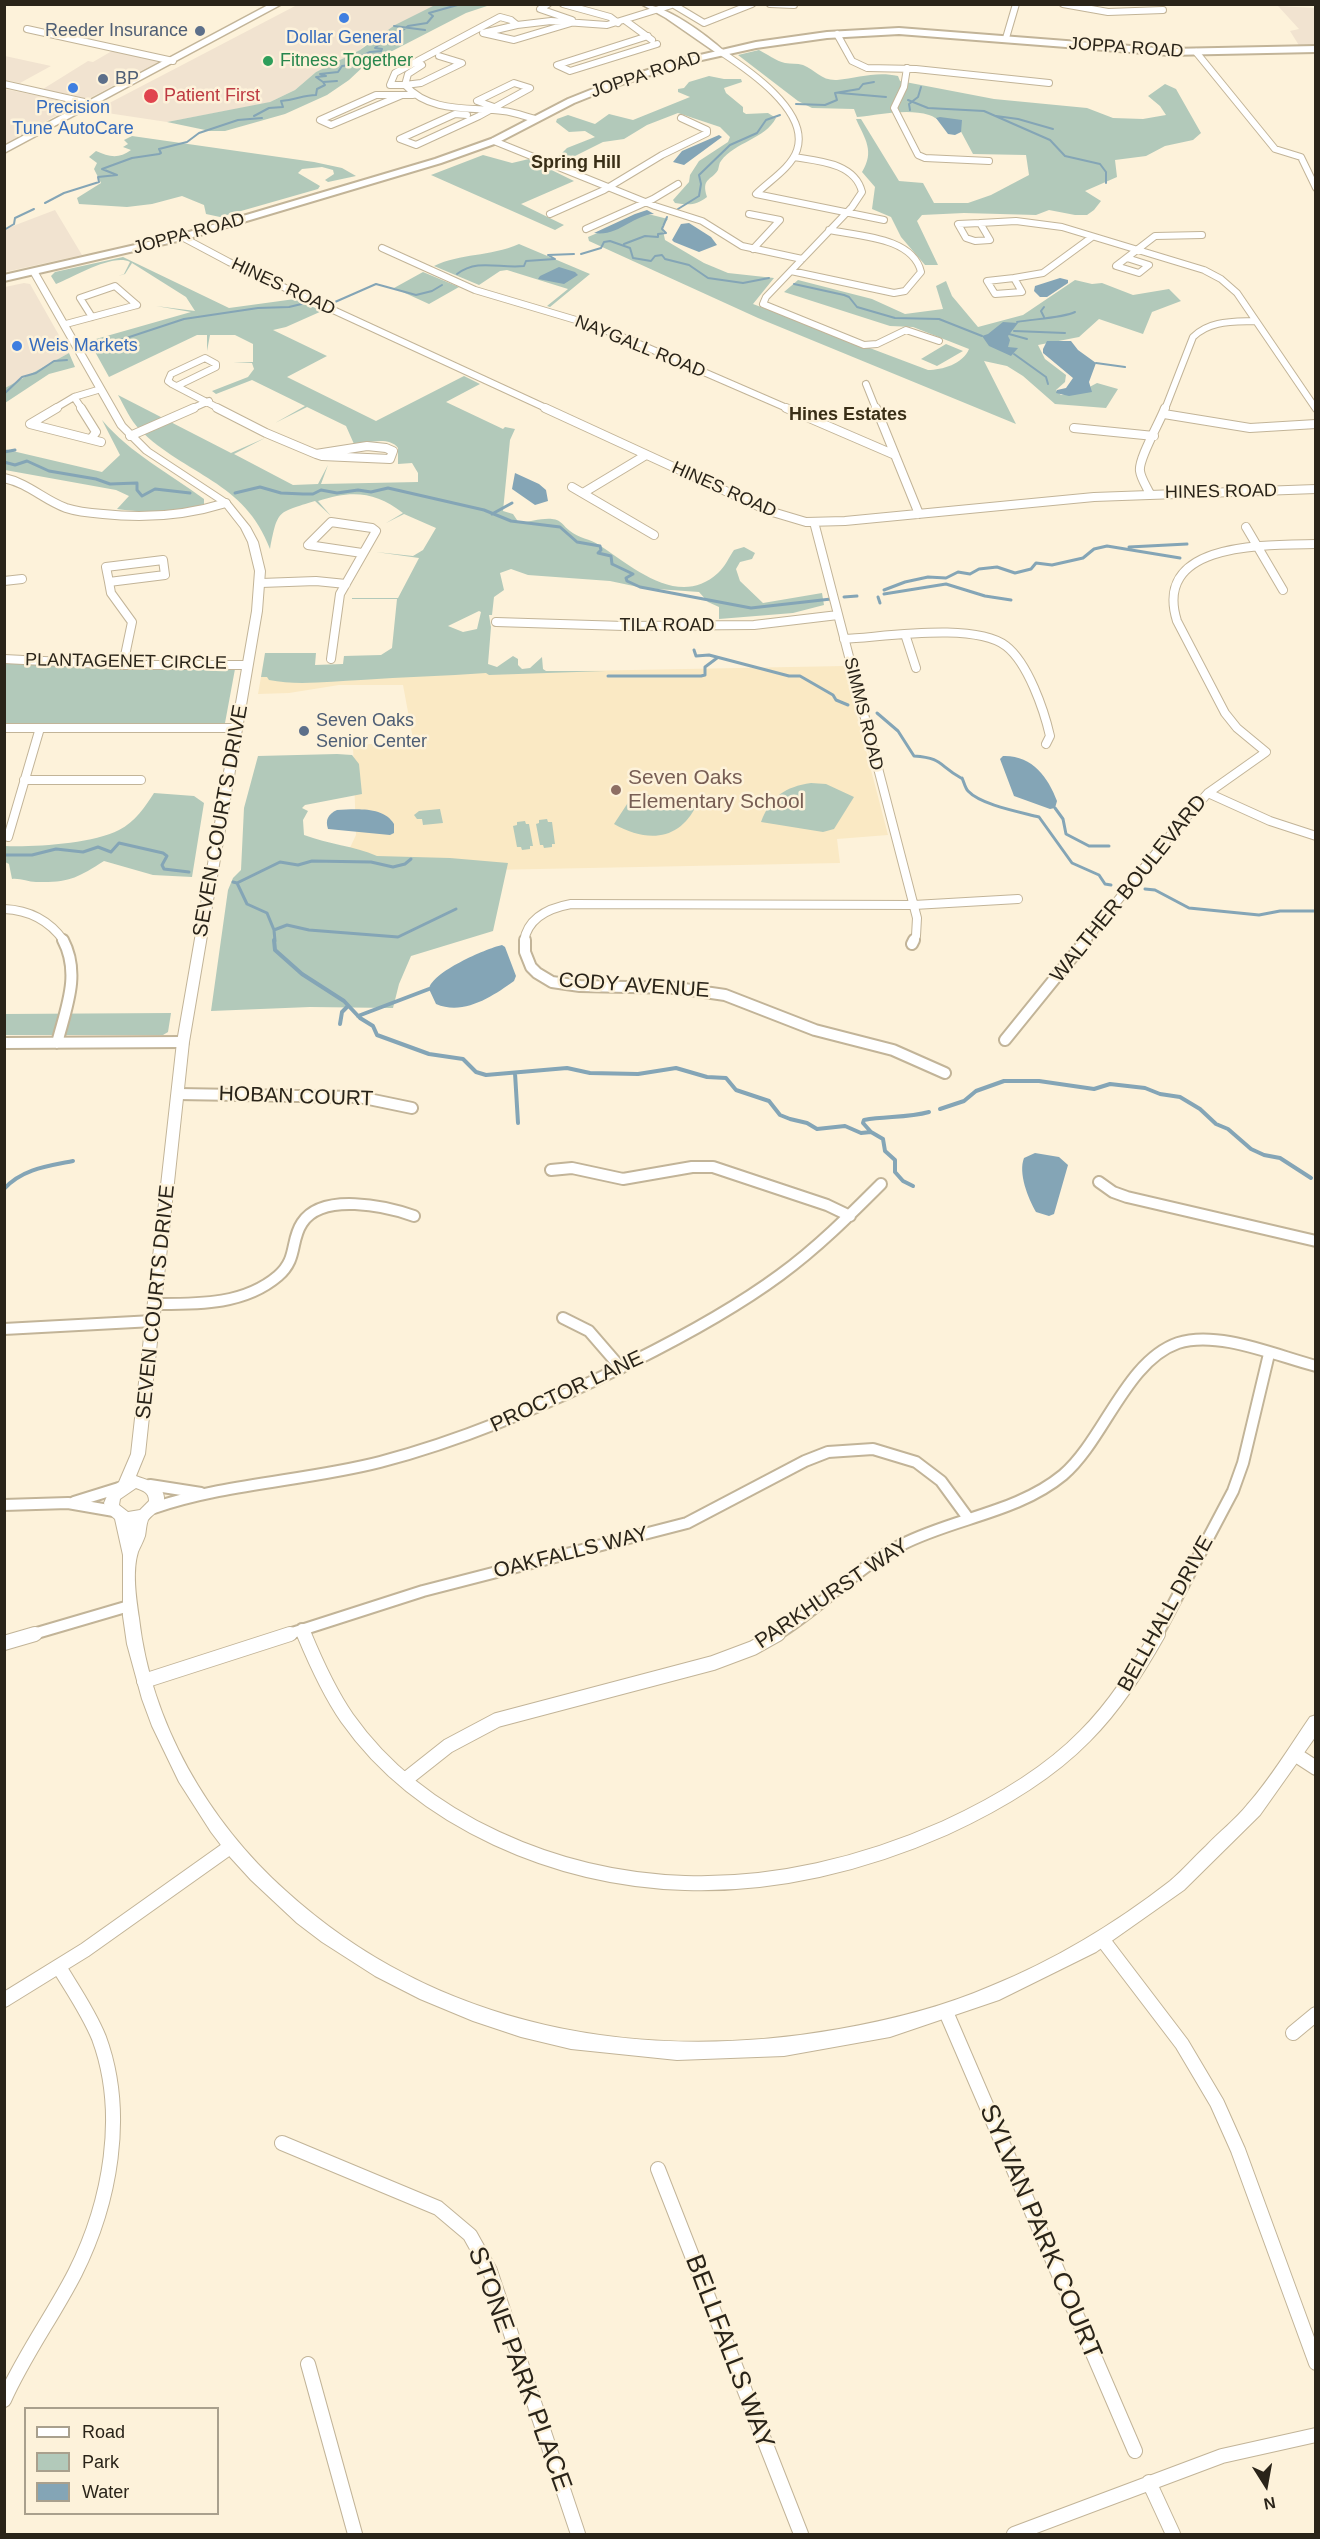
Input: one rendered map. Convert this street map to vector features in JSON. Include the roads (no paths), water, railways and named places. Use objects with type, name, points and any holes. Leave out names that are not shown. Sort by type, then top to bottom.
[{"type":"highway","points":[[4,150],[278,4]]},
{"type":"main road","points":[[645,4],[684,25],[721,52]]},
{"type":"main road","name":"JOPPA ROAD","points":[[4,278],[182,237],[451,158],[494,141],[535,119],[616,82],[721,52],[837,34],[922,32],[1114,49],[1196,52],[1316,49]]},
{"type":"street","points":[[549,4],[540,9],[568,17],[571,21]]},
{"type":"street","points":[[563,4],[610,17],[618,23]]},
{"type":"street","points":[[571,21],[567,26],[514,40],[483,33],[517,25],[571,21],[599,25],[618,23],[674,5],[704,23],[752,4]]},
{"type":"street","points":[[771,4],[794,5]]},
{"type":"street","points":[[1006,38],[1016,4]]},
{"type":"street","points":[[1063,4],[1108,12],[1163,10]]},
{"type":"street","points":[[439,56],[462,63],[422,83],[390,85],[395,74],[500,17],[511,20],[517,25]]},
{"type":"street","points":[[626,21],[648,36],[657,44],[570,71],[557,65],[648,36]]},
{"type":"street","points":[[27,29],[173,61]]},
{"type":"street","points":[[837,34],[850,59],[858,65],[876,69],[907,68],[1049,83]]},
{"type":"street","points":[[405,85],[408,74],[460,45]]},
{"type":"street","points":[[721,52],[765,82],[782,99],[798,134],[799,143],[794,157],[756,194],[884,220]]},
{"type":"street","points":[[1196,52],[1275,150],[1301,157],[1316,188]]},
{"type":"street","points":[[907,68],[904,87],[894,108],[918,155],[925,158],[989,161]]},
{"type":"street","points":[[479,117],[454,114],[400,139],[416,145],[479,117],[491,108],[530,88],[514,83],[477,101],[491,108]]},
{"type":"street","points":[[4,84],[93,104]]},
{"type":"street","points":[[405,85],[413,95]]},
{"type":"street","points":[[402,95],[331,125],[320,120],[376,95],[402,95],[413,95],[451,106],[491,108],[535,119]]},
{"type":"street","points":[[550,214],[609,188],[662,155],[708,132],[681,118]]},
{"type":"street","points":[[494,141],[609,188],[702,221],[728,239],[753,249],[802,259]]},
{"type":"street","points":[[794,157],[838,167],[857,178],[862,188],[861,196],[763,301],[765,306],[864,345],[877,344],[906,330],[939,341]]},
{"type":"street","points":[[586,229],[646,202],[678,184]]},
{"type":"street","points":[[749,214],[780,220],[753,249]]},
{"type":"street","points":[[980,222],[990,240],[975,241],[966,238],[958,224],[980,222],[1036,223],[1193,266],[1221,279],[1238,293],[1313,399],[1316,409]]},
{"type":"street","points":[[791,271],[894,293],[905,291],[921,272],[920,265],[901,246],[829,230]]},
{"type":"street","points":[[1127,258],[1151,238],[1159,235],[1202,235]]},
{"type":"street","name":"HINES ROAD","points":[[182,237],[247,271],[774,513],[814,522],[919,514],[1028,502],[1150,494],[1316,489]]},
{"type":"street","points":[[1014,278],[1022,292],[995,294],[987,281],[1047,271],[1092,237]]},
{"type":"street","name":"NAYGALL ROAD","points":[[382,248],[475,290],[586,323],[630,339],[895,455]]},
{"type":"street","name":"SEVEN COURTS DRIVE","points":[[34,272],[66,324],[111,409],[130,436],[147,452],[226,503],[245,527],[253,542],[261,583],[183,1042],[138,1454],[123,1486]]},
{"type":"street","points":[[66,324],[137,305],[115,286],[80,298],[92,317]]},
{"type":"street","points":[[1150,494],[1142,475],[1140,461],[1142,452],[1154,436],[1164,414],[1196,333],[1212,325],[1256,321]]},
{"type":"street","points":[[177,386],[216,366],[205,358],[171,374],[168,381],[177,386],[314,454],[336,458],[390,459],[393,451],[376,445],[314,454]]},
{"type":"street","points":[[866,384],[919,514]]},
{"type":"street","points":[[100,442],[30,424],[74,397],[101,389]]},
{"type":"street","points":[[74,397],[96,432],[91,439]]},
{"type":"street","points":[[130,436],[209,401]]},
{"type":"street","points":[[1164,414],[1250,428],[1316,424]]},
{"type":"street","points":[[1074,428],[1154,436]]},
{"type":"street","points":[[583,493],[646,455]]},
{"type":"street","points":[[4,478],[32,486],[62,507],[81,512],[162,519],[187,515],[226,503]]},
{"type":"street","points":[[572,487],[654,535]]},
{"type":"street","points":[[331,659],[340,594],[376,531],[372,528],[331,522],[308,545],[363,553]]},
{"type":"street","name":"SIMMS ROAD","points":[[814,522],[877,759],[875,764],[880,785],[914,905],[918,927],[912,944]]},
{"type":"street","points":[[1246,527],[1284,590]]},
{"type":"street","points":[[1257,544],[1316,544]]},
{"type":"street","name":"WALTHER BOULEVARD","points":[[1005,1040],[1173,832],[1208,793],[1266,752],[1237,728],[1225,713],[1180,627],[1172,604],[1173,589],[1176,583],[1193,565],[1224,550],[1257,544]]},
{"type":"street","points":[[108,582],[165,575],[163,560],[106,567],[108,582],[111,593],[132,622],[123,665]]},
{"type":"street","points":[[4,580],[22,579]]},
{"type":"street","points":[[261,583],[316,581],[346,584]]},
{"type":"street","name":"TILA ROAD","points":[[496,622],[624,626],[742,625],[781,624],[838,615]]},
{"type":"street","points":[[844,639],[965,632],[985,636],[1008,647],[1018,658],[1043,713],[1050,736],[1046,744]]},
{"type":"street","points":[[905,634],[916,668]]},
{"type":"street","name":"PLANTAGENET CIRCLE","points":[[4,659],[123,665],[248,665]]},
{"type":"street","points":[[4,728],[238,728]]},
{"type":"street","points":[[8,837],[40,728]]},
{"type":"street","points":[[24,780],[141,780]]},
{"type":"street","points":[[1208,793],[1270,821],[1316,836]]},
{"type":"street","points":[[914,905],[1018,899]]},
{"type":"street","name":"CODY AVENUE","points":[[914,905],[571,904],[548,911],[534,920],[526,933],[525,954],[535,972],[554,982],[573,986],[682,988],[715,992],[737,998],[822,1032],[887,1048],[945,1073]]},
{"type":"street","points":[[4,909],[18,909],[43,919],[63,937],[72,955],[74,975],[57,1043]]},
{"type":"street","points":[[4,1043],[183,1042]]},
{"type":"street","name":"HOBAN COURT","points":[[178,1094],[359,1097],[412,1108]]},
{"type":"street","points":[[551,1170],[572,1168],[611,1178],[627,1179],[692,1167],[712,1167],[827,1204],[850,1216]]},
{"type":"street","points":[[1100,1182],[1113,1192],[1126,1197],[1316,1241]]},
{"type":"street","name":"PROCTOR LANE","points":[[148,1512],[204,1494],[327,1474],[422,1450],[504,1422],[621,1368],[721,1315],[767,1285],[850,1216],[880,1184]]},
{"type":"street","points":[[156,1304],[226,1301],[248,1294],[268,1283],[284,1269],[293,1257],[304,1220],[322,1208],[348,1205],[380,1207],[414,1216]]},
{"type":"street","points":[[563,1318],[582,1324],[621,1368]]},
{"type":"street","points":[[4,1329],[153,1321]]},
{"type":"street","name":"PARKHURST WAY","points":[[405,1780],[467,1732],[497,1720],[713,1663],[746,1651],[794,1624],[876,1559],[924,1534],[1038,1494],[1060,1478],[1087,1450],[1149,1361],[1167,1348],[1179,1343],[1211,1340],[1316,1366]]},
{"type":"street","name":"BELLHALL DRIVE","points":[[302,1629],[318,1672],[338,1707],[370,1747],[405,1780],[457,1817],[521,1849],[592,1871],[656,1881],[697,1883],[738,1881],[816,1869],[895,1848],[951,1825],[1021,1786],[1066,1754],[1102,1720],[1131,1681],[1233,1491],[1243,1463],[1269,1354]]},
{"type":"street","name":"OAKFALLS WAY","points":[[144,1681],[423,1591],[687,1524],[805,1461],[834,1451],[873,1449],[896,1454],[916,1462],[942,1481],[968,1518]]},
{"type":"street","name":"SEVEN COURTS DRIVE","points":[[138,1454],[142,1460],[147,1484]]},
{"type":"street","points":[[68,1503],[123,1486],[147,1484],[156,1491],[157,1498],[148,1512],[130,1555]]},
{"type":"street","name":"PROCTOR LANE","points":[[147,1484],[204,1494]]},
{"type":"street","points":[[123,1486],[111,1501],[118,1514],[130,1555],[129,1606],[144,1681],[160,1727],[178,1767],[230,1847],[286,1903],[325,1934],[378,1968],[427,1994],[466,2011],[520,2028],[570,2040],[621,2048],[744,2052],[776,2049],[859,2035],[946,2012],[1018,1983],[1102,1939],[1177,1886],[1221,1845],[1267,1795],[1316,1722]]},
{"type":"street","points":[[4,1505],[68,1503],[134,1519],[148,1512]]},
{"type":"street","points":[[4,1643],[129,1606]]},
{"type":"street","points":[[1296,1755],[1316,1767]]},
{"type":"street","points":[[4,2000],[59,1967],[230,1847]]},
{"type":"street","points":[[1102,1939],[1182,2044],[1217,2103],[1238,2150],[1316,2363]]},
{"type":"street","points":[[4,2400],[23,2360],[65,2292],[87,2248],[104,2195],[111,2151],[112,2106],[101,2046],[83,2005],[59,1967]]},
{"type":"street","name":"SYLVAN PARK COURT","points":[[946,2012],[1135,2451]]},
{"type":"street","points":[[1293,2033],[1316,2014]]},
{"type":"street","name":"STONE PARK PLACE","points":[[282,2143],[438,2208],[452,2216],[472,2236],[490,2271],[578,2535]]},
{"type":"street","name":"BELLFALLS WAY","points":[[658,2169],[801,2535]]},
{"type":"street","points":[[308,2364],[355,2535]]},
{"type":"street","points":[[1014,2535],[1222,2456],[1316,2435]]},
{"type":"street","points":[[1149,2482],[1173,2535]]},
{"type":"water","points":[[936,118],[962,120],[961,132],[955,135],[948,134]]},
{"type":"water","points":[[719,135],[722,137],[684,165],[673,162],[682,151]]},
{"type":"water","points":[[647,210],[654,214],[646,215],[611,232],[594,233],[635,214]]},
{"type":"water","points":[[689,223],[711,237],[717,245],[699,252],[674,242],[672,240],[681,224]]},
{"type":"water","points":[[559,267],[578,275],[564,284],[538,279],[540,276]]},
{"type":"water","points":[[1060,278],[1068,280],[1068,283],[1047,297],[1040,297],[1034,291],[1035,286]]},
{"type":"water","points":[[1003,322],[1018,323],[1008,336],[1010,340],[1008,347],[1018,348],[1011,356],[989,346],[982,336]]},
{"type":"water","points":[[1047,341],[1071,341],[1078,350],[1096,363],[1089,382],[1092,392],[1069,396],[1056,393],[1057,390],[1066,388],[1073,378],[1043,353]]},
{"type":"water","points":[[515,473],[539,484],[546,490],[548,501],[535,505],[512,489]]},
{"type":"water","points":[[1003,756],[1022,759],[1038,769],[1049,784],[1057,801],[1055,808],[1050,809],[1014,796],[1000,759]]},
{"type":"water","points":[[337,810],[376,811],[389,818],[394,824],[394,833],[390,835],[328,829],[328,818]]},
{"type":"water","points":[[502,945],[505,947],[516,976],[514,981],[478,1003],[457,1008],[436,1004],[429,989],[432,982],[472,956]]},
{"type":"water","points":[[1035,1153],[1059,1157],[1068,1165],[1054,1214],[1049,1216],[1036,1212],[1023,1178],[1024,1158]]},
{"type":"waterway","points":[[406,28],[427,23],[433,16],[429,13],[461,4]]},
{"type":"waterway","points":[[394,26],[406,28]]},
{"type":"waterway","points":[[323,82],[316,77],[326,76],[320,74],[338,72],[342,66],[359,64],[362,56],[370,52],[381,51],[382,49],[375,48],[381,43],[389,42],[387,37],[401,37],[398,34],[406,28]]},
{"type":"waterway","points":[[406,28],[425,30]]},
{"type":"waterway","points":[[323,82],[337,81]]},
{"type":"waterway","points":[[254,116],[269,108],[283,107],[281,101],[316,95],[317,89],[325,85],[323,82]]},
{"type":"waterway","points":[[796,104],[825,105],[837,100],[835,93],[859,89],[863,84],[874,82]]},
{"type":"waterway","points":[[912,102],[918,97],[921,87]]},
{"type":"waterway","points":[[840,93],[886,97]]},
{"type":"waterway","points":[[908,100],[912,102]]},
{"type":"waterway","points":[[910,110],[909,104],[912,102]]},
{"type":"waterway","points":[[912,102],[928,108],[984,111],[1050,140],[1065,156],[1100,164],[1106,172],[1106,183]]},
{"type":"waterway","points":[[678,209],[699,196],[701,184],[699,175],[730,145],[757,133],[766,120],[780,115]]},
{"type":"waterway","points":[[996,116],[1018,119],[1053,129]]},
{"type":"waterway","points":[[45,203],[64,193],[99,182],[98,177],[117,175],[102,169],[132,158],[159,154],[161,153],[159,149],[187,142],[199,133],[238,120],[262,118]]},
{"type":"waterway","points":[[4,230],[14,224],[15,218],[34,209]]},
{"type":"waterway","points":[[624,244],[645,236],[658,237],[658,234],[666,233],[662,229],[667,217]]},
{"type":"waterway","points":[[581,254],[601,248],[604,242],[610,241],[630,248],[633,258],[651,261],[655,256],[662,255],[665,259],[689,265],[708,278],[743,283],[769,278]]},
{"type":"waterway","points":[[457,274],[473,266],[524,266],[526,261],[555,259],[548,255],[574,254]]},
{"type":"waterway","points":[[320,301],[335,302],[376,284],[416,295],[432,291],[442,285]]},
{"type":"waterway","points":[[794,284],[844,295],[849,297],[857,307],[895,318],[939,319],[982,336]]},
{"type":"waterway","points":[[96,348],[184,319],[258,308],[289,307],[310,302]]},
{"type":"waterway","points":[[1044,307],[1041,311],[1044,317]]},
{"type":"waterway","points":[[1017,322],[1075,312]]},
{"type":"waterway","points":[[1014,331],[1065,333]]},
{"type":"waterway","points":[[1009,334],[1027,339]]},
{"type":"waterway","points":[[1014,354],[1046,377],[1048,384]]},
{"type":"waterway","points":[[4,394],[22,377],[36,373],[54,361],[67,360]]},
{"type":"waterway","points":[[1096,363],[1125,367]]},
{"type":"waterway","points":[[4,452],[15,450]]},
{"type":"waterway","points":[[4,462],[15,465],[27,461],[49,471],[96,479],[110,484],[137,483],[137,490],[142,496],[155,489],[190,493]]},
{"type":"waterway","points":[[235,493],[260,487],[281,493],[303,494],[313,494],[321,490],[337,493],[358,490],[371,492],[388,488],[493,514]]},
{"type":"waterway","points":[[493,514],[512,503]]},
{"type":"waterway","points":[[493,514],[511,521],[560,527],[577,542],[600,546],[601,550],[598,553],[611,556],[612,564],[633,574],[626,578],[627,581],[640,587],[751,608],[831,599]]},
{"type":"waterway","points":[[1129,547],[1187,544]]},
{"type":"waterway","points":[[884,590],[905,582],[928,577],[946,578],[958,572],[970,574],[979,569],[997,567],[1015,573],[1031,569],[1036,563],[1052,565],[1083,558],[1094,549],[1107,546],[1180,558]]},
{"type":"waterway","points":[[884,594],[946,584],[985,596],[1011,600]]},
{"type":"waterway","points":[[844,597],[857,596]]},
{"type":"waterway","points":[[878,597],[880,603]]},
{"type":"waterway","points":[[694,650],[696,656],[709,655],[789,676],[800,676],[833,695],[836,700],[848,705]]},
{"type":"waterway","points":[[608,676],[701,676],[705,675],[705,667],[717,658]]},
{"type":"waterway","points":[[877,713],[898,731],[914,756],[936,760],[961,778]]},
{"type":"waterway","points":[[962,778],[965,787],[974,796],[1001,807],[1039,817],[1072,863],[1099,875],[1105,884],[1111,885]]},
{"type":"waterway","points":[[1055,808],[1063,819],[1066,834],[1089,846],[1109,846]]},
{"type":"waterway","points":[[4,855],[32,855],[56,849],[83,852],[98,847],[111,852],[119,843],[163,853],[167,856],[162,865],[164,869],[189,872]]},
{"type":"waterway","points":[[237,883],[280,862],[298,865],[312,861],[371,862],[393,867],[405,864],[411,859]]},
{"type":"waterway","points":[[233,882],[237,883]]},
{"type":"waterway","points":[[237,883],[247,904],[267,913],[274,930]]},
{"type":"waterway","points":[[1145,889],[1155,890],[1189,908],[1259,915],[1280,911],[1316,911]]},
{"type":"waterway","points":[[274,930],[287,925],[309,930],[398,937],[456,909]]},
{"type":"waterway","points":[[274,930],[275,941]]},
{"type":"waterway","points":[[274,940],[275,950],[302,974],[344,1001],[358,1016]]},
{"type":"waterway","points":[[358,1016],[429,989]]},
{"type":"waterway","points":[[340,1024],[342,1012],[348,1006]]},
{"type":"waterway","points":[[358,1016],[373,1026],[377,1035],[429,1054],[463,1059],[476,1072],[486,1075],[567,1068],[590,1073],[638,1074],[676,1068],[707,1077],[726,1078],[736,1090],[769,1101],[780,1115],[807,1123],[817,1129],[845,1126],[861,1133],[871,1132]]},
{"type":"waterway","points":[[515,1073],[518,1123]]},
{"type":"waterway","points":[[940,1109],[964,1101],[976,1091],[1004,1081],[1039,1081],[1094,1089],[1110,1084],[1145,1088],[1160,1094],[1180,1097],[1200,1109],[1216,1124],[1228,1129],[1251,1149],[1264,1155],[1280,1158],[1311,1178]]},
{"type":"waterway","points":[[871,1132],[863,1123],[864,1120],[929,1112]]},
{"type":"waterway","points":[[871,1132],[883,1139],[885,1151],[895,1160],[895,1172],[903,1181],[913,1186]]},
{"type":"waterway","points":[[4,1189],[27,1173],[73,1161]]},
{"type":"place","name":"Dollar General","points":[[344,18]]},
{"type":"place","name":"Reeder Insurance","points":[[200,31]]},
{"type":"place","name":"Fitness Together","points":[[268,61]]},
{"type":"place","name":"BP","points":[[103,79]]},
{"type":"place","name":"Precision Tune AutoCare","points":[[73,88]]},
{"type":"place","name":"Patient First","points":[[151,96]]},
{"type":"place","name":"Weis Markets","points":[[17,346]]},
{"type":"place","name":"Seven Oaks Senior Center","points":[[304,731]]},
{"type":"place","name":"Seven Oaks Elementary School","points":[[616,790]]},
{"type":"district","name":"Spring Hill","points":[[576,163]]},
{"type":"district","name":"Hines Estates","points":[[848,415]]}]
